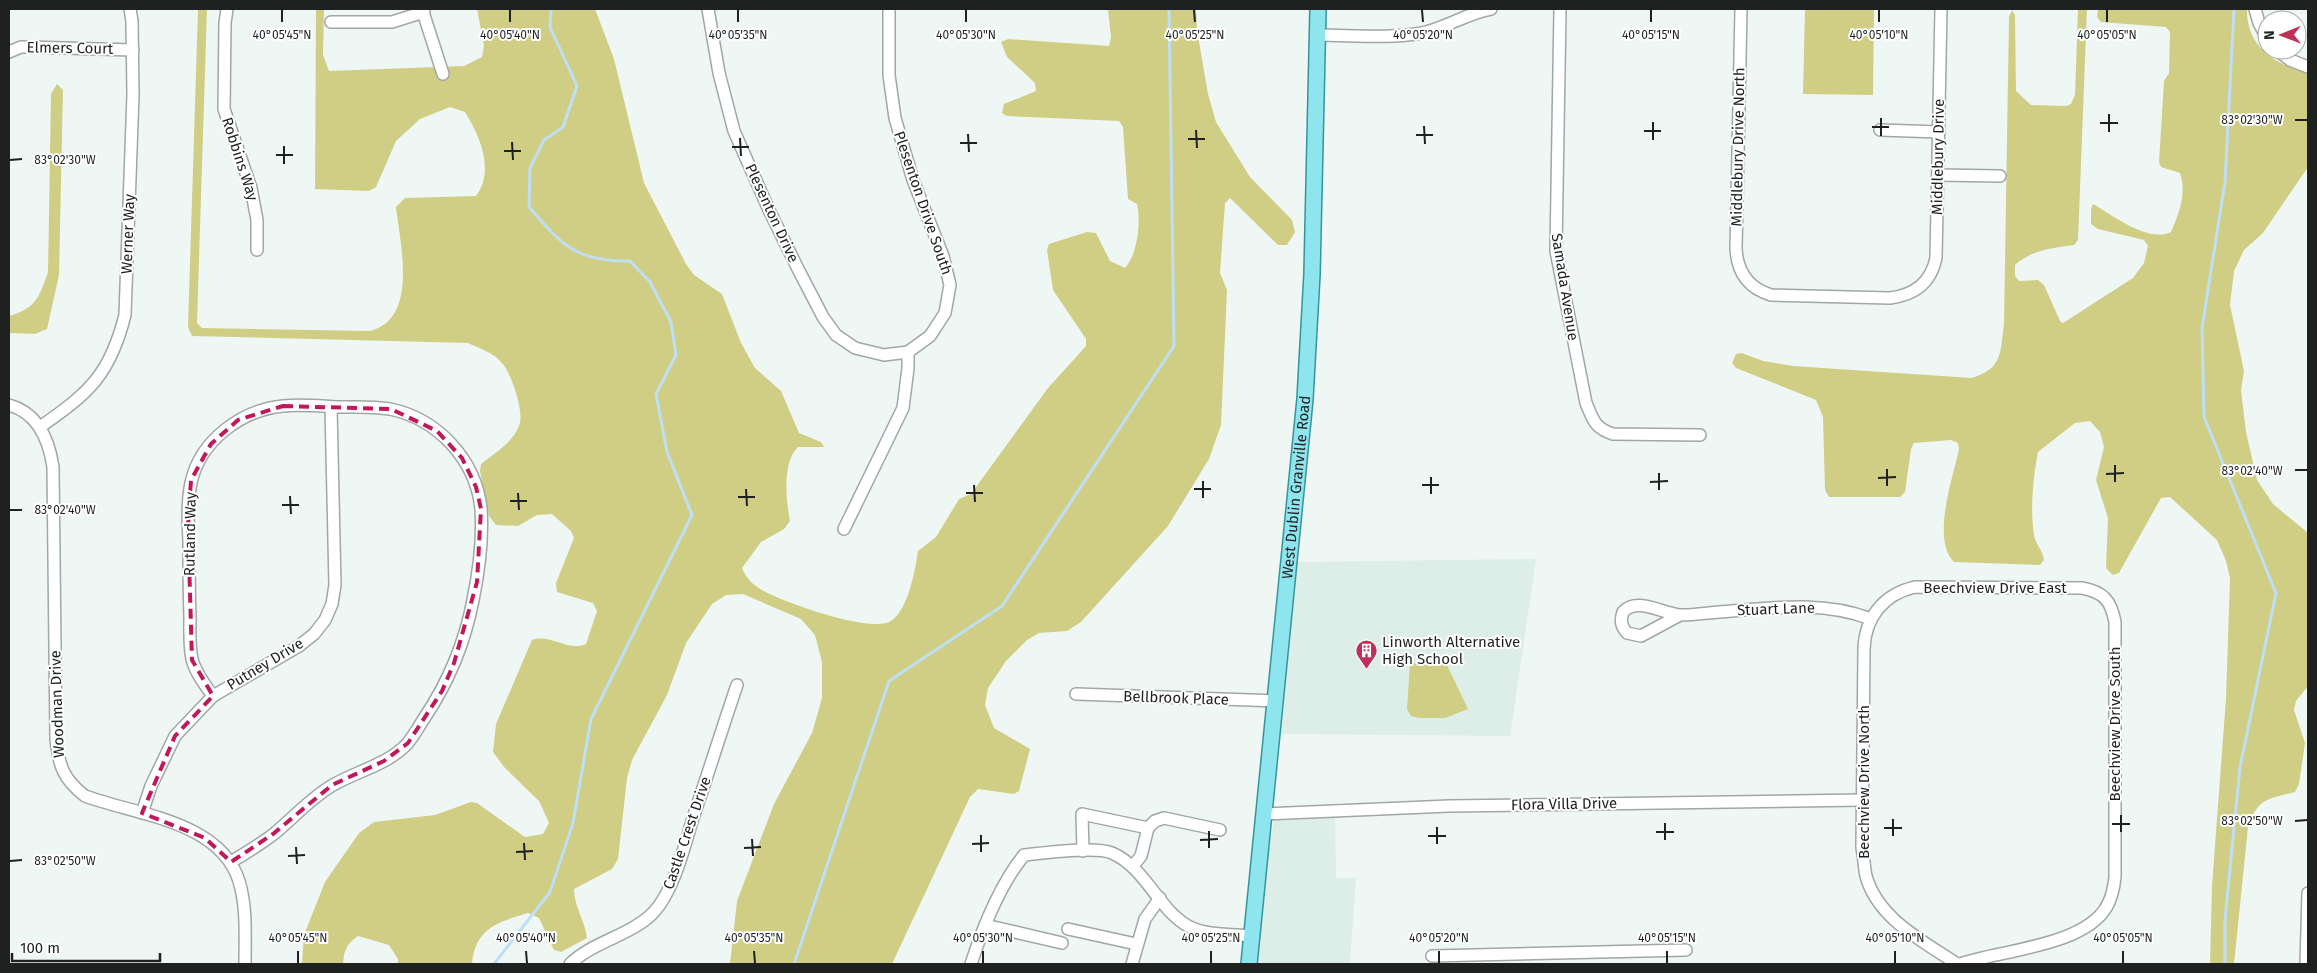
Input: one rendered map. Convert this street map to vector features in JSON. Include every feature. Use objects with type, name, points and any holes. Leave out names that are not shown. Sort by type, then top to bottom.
[{"type":"main road","name":"West Dublin Granville Road","points":[[1249,964],[1305,399],[1312,264],[1318,9]]},
{"type":"street","name":"Werner Way","points":[[40,426],[89,389],[105,368],[118,345],[123,323],[126,285],[133,50],[130,9]]},
{"type":"street","name":"Robbins Way","points":[[227,9],[224,23],[224,110],[253,195],[257,220],[257,250]]},
{"type":"street","name":"Plesenton Drive","points":[[708,9],[718,73],[734,131],[769,210],[823,317],[836,335],[855,348],[884,355],[908,352]]},
{"type":"street","name":"Plesenton Drive South","points":[[889,9],[889,75],[895,118],[913,180],[943,256],[950,284],[945,314],[930,336],[908,352]]},
{"type":"street","points":[[1318,35],[1396,35],[1424,32],[1459,21],[1476,12],[1491,9]]},
{"type":"street","name":"Samada Avenue","points":[[1560,9],[1556,251],[1586,403],[1596,426],[1613,434],[1700,435]]},
{"type":"street","name":"Middlebury Drive North","points":[[1740,9],[1736,248],[1738,266],[1748,282],[1763,292],[1780,296],[1890,298],[1908,294]]},
{"type":"street","name":"Middlebury Drive","points":[[1908,294],[1923,284],[1934,266],[1938,175],[1941,9]]},
{"type":"street","points":[[332,22],[392,22],[423,10],[443,74]]},
{"type":"street","name":"Elmers Court","points":[[9,52],[21,47],[133,50]]},
{"type":"street","points":[[2290,60],[2308,67]]},
{"type":"street","points":[[1880,130],[1939,132]]},
{"type":"street","points":[[1938,175],[2000,176]]},
{"type":"street","points":[[844,529],[903,408],[908,352]]},
{"type":"street","points":[[9,405],[28,416],[40,426]]},
{"type":"street","name":"Rutland Way","points":[[213,696],[198,672],[191,650],[188,517],[191,480],[210,444],[238,420],[252,413],[283,406],[375,407],[408,414],[438,431],[462,458],[476,487],[481,509],[477,582],[472,608],[465,633],[442,691],[408,743],[384,761],[332,785],[273,834],[231,862]]},
{"type":"street","name":"Putney Drive","points":[[142,813],[151,786],[175,736],[213,696],[299,646],[314,634],[325,620],[332,604],[335,585],[331,407]]},
{"type":"street","name":"Woodman Drive","points":[[40,426],[50,446],[53,467],[56,739],[60,766],[75,788],[86,796],[188,829],[205,838],[221,850],[231,862],[239,880],[242,897],[245,964]]},
{"type":"street","name":"Beechview Drive East","points":[[1871,618],[1879,607],[1898,592],[1925,586],[2086,589],[2106,597],[2110,602],[2115,618]]},
{"type":"street","name":"Stuart Lane","points":[[1680,615],[1641,636],[1627,633],[1622,627],[1620,620],[1623,612],[1632,606],[1644,606],[1680,615],[1773,608],[1834,608],[1871,618]]},
{"type":"street","name":"Beechview Drive North","points":[[1871,618],[1865,640],[1862,800],[1862,848],[1867,877],[1880,902],[1896,921],[1917,939],[1959,964]]},
{"type":"street","name":"Beechview Drive South","points":[[1959,964],[2073,934],[2093,923],[2107,906],[2113,892],[2115,877],[2115,618]]},
{"type":"street","name":"Castle Crest Drive","points":[[570,964],[593,946],[642,922],[654,912],[665,897],[679,863],[737,685]]},
{"type":"street","name":"Bellbrook Place","points":[[1076,694],[1276,701]]},
{"type":"street","name":"Flora Villa Drive","points":[[1265,814],[1449,806],[1862,800]]},
{"type":"street","points":[[1084,851],[1082,814],[1148,828]]},
{"type":"street","points":[[1133,866],[1140,856],[1148,828],[1155,821],[1164,818],[1220,830]]},
{"type":"street","points":[[971,964],[985,925],[1016,866],[1024,855],[1084,851],[1110,853],[1133,866],[1160,898],[1188,926],[1207,932],[1252,936]]},
{"type":"street","points":[[2306,964],[2308,893]]},
{"type":"street","points":[[1132,964],[1136,944],[1145,919],[1160,898]]},
{"type":"street","points":[[985,925],[1062,943]]},
{"type":"street","points":[[1068,929],[1136,944]]},
{"type":"street","points":[[1432,956],[1569,959],[1686,950]]},
{"type":"highlighted area","points":[[283,406],[391,409],[437,431],[462,458],[476,487],[481,509],[477,582],[454,663],[442,691],[408,743],[384,761],[332,785],[273,834],[231,862],[205,838],[142,813],[175,736],[213,696],[192,660],[188,526],[191,480],[211,444],[238,420]]},
{"type":"shaded area","points":[[198,9],[207,9],[197,323],[202,328],[370,331],[385,324],[395,312],[401,296],[403,278],[401,240],[396,207],[405,198],[476,196],[482,186],[485,165],[476,132],[465,112],[450,107],[420,119],[396,141],[376,187],[369,191],[315,189],[316,9],[324,9],[323,55],[329,71],[464,66],[482,57],[484,46],[477,9],[595,9],[614,59],[644,183],[686,264],[694,275],[722,294],[741,343],[755,368],[781,391],[799,433],[821,442],[824,447],[798,447],[793,454],[789,462],[786,482],[790,521],[784,529],[761,542],[742,568],[750,581],[759,588],[788,602],[848,620],[881,624],[891,621],[902,608],[910,589],[918,551],[936,537],[959,499],[971,494],[1048,388],[1086,346],[1086,339],[1053,290],[1047,250],[1049,244],[1087,232],[1096,233],[1110,261],[1125,268],[1136,246],[1138,211],[1137,204],[1128,199],[1123,127],[1119,121],[1007,116],[1002,113],[1004,104],[1036,91],[1035,83],[1007,57],[1001,42],[1008,39],[1109,46],[1111,37],[1108,9],[1196,9],[1197,30],[1208,94],[1216,122],[1250,177],[1292,220],[1295,232],[1287,245],[1278,245],[1230,198],[1225,203],[1220,273],[1227,290],[1221,425],[1209,459],[1168,526],[1081,622],[1067,631],[1039,633],[1027,640],[1006,661],[988,688],[985,705],[994,728],[1030,749],[1019,791],[1014,794],[978,789],[970,797],[892,964],[730,964],[737,901],[774,804],[812,733],[822,698],[822,662],[815,635],[801,619],[743,594],[726,595],[712,604],[686,643],[667,695],[632,760],[627,778],[618,859],[612,869],[574,889],[574,895],[587,938],[561,952],[554,950],[539,918],[528,913],[498,924],[483,934],[474,952],[472,964],[398,964],[398,959],[389,945],[358,936],[346,948],[343,964],[302,964],[304,935],[325,882],[359,833],[374,822],[435,815],[471,802],[477,803],[525,837],[543,834],[549,823],[539,801],[505,768],[493,752],[496,724],[532,640],[546,639],[573,646],[586,644],[597,611],[593,603],[557,592],[556,583],[574,538],[571,531],[552,514],[537,515],[518,526],[496,525],[489,516],[480,471],[481,464],[512,438],[519,426],[520,420],[519,403],[513,384],[506,368],[495,356],[468,343],[192,336],[188,327]]},
{"type":"shaded area","points":[[1805,9],[1874,9],[1873,95],[1803,94]]},
{"type":"shaded area","points":[[2078,9],[2087,9],[2078,240],[2074,245],[2035,253],[2015,265],[2015,276],[2019,281],[2038,280],[2044,285],[2060,321],[2063,323],[2133,278],[2144,263],[2148,246],[2144,240],[2098,229],[2091,224],[2093,204],[2131,227],[2152,234],[2162,234],[2171,232],[2179,211],[2183,188],[2180,173],[2161,167],[2159,162],[2164,81],[2169,73],[2170,32],[2166,27],[2101,22],[2097,17],[2098,9],[2247,9],[2251,34],[2257,44],[2257,60],[2276,60],[2284,65],[2308,72],[2308,167],[2263,233],[2244,250],[2234,271],[2230,305],[2244,371],[2241,390],[2246,432],[2257,480],[2273,504],[2308,533],[2308,686],[2296,701],[2294,710],[2305,743],[2299,784],[2295,792],[2270,799],[2260,805],[2248,827],[2234,964],[2210,964],[2212,886],[2226,698],[2230,578],[2226,561],[2217,540],[2170,497],[2161,498],[2119,573],[2113,575],[2106,568],[2108,518],[2096,480],[2104,447],[2100,432],[2090,421],[2075,423],[2038,452],[2033,483],[2032,515],[2035,538],[2044,560],[2040,565],[1954,562],[1947,552],[1944,539],[1944,524],[1949,491],[1959,449],[1958,443],[1951,440],[1914,443],[1911,449],[1905,492],[1900,497],[1829,497],[1825,490],[1823,417],[1816,400],[1736,368],[1732,363],[1736,354],[1742,353],[1763,361],[1793,366],[1972,378],[1990,369],[1998,358],[2004,324],[2009,17],[2012,10],[2015,15],[2016,91],[2031,105],[2066,106],[2071,104],[2075,95]]},
{"type":"shaded area","points":[[57,84],[63,90],[59,275],[47,329],[35,334],[9,333],[9,316],[25,309],[35,301],[48,272],[51,94]]},
{"type":"shaded area","points":[[1536,559],[1510,736],[1278,734],[1295,562]]},
{"type":"shaded area","points":[[1443,657],[1468,709],[1445,718],[1419,718],[1411,716],[1407,709],[1410,664]]},
{"type":"shaded area","points":[[1335,808],[1336,878],[1356,878],[1350,964],[1250,964],[1275,813]]},
{"type":"waterway","points":[[494,964],[550,892],[573,823],[591,719],[692,515],[667,452],[656,394],[676,355],[671,322],[650,282],[630,261],[612,261],[596,258],[572,249],[551,232],[529,207],[530,168],[544,140],[563,127],[577,86],[550,27],[551,9]]},
{"type":"waterway","points":[[794,964],[889,681],[1002,606],[1174,346],[1169,9]]},
{"type":"waterway","points":[[2225,964],[2225,920],[2240,767],[2276,593],[2204,417],[2202,328],[2225,182],[2234,9]]},
{"type":"place","name":"Linworth Alternative High School","points":[[1366,670]]}]
